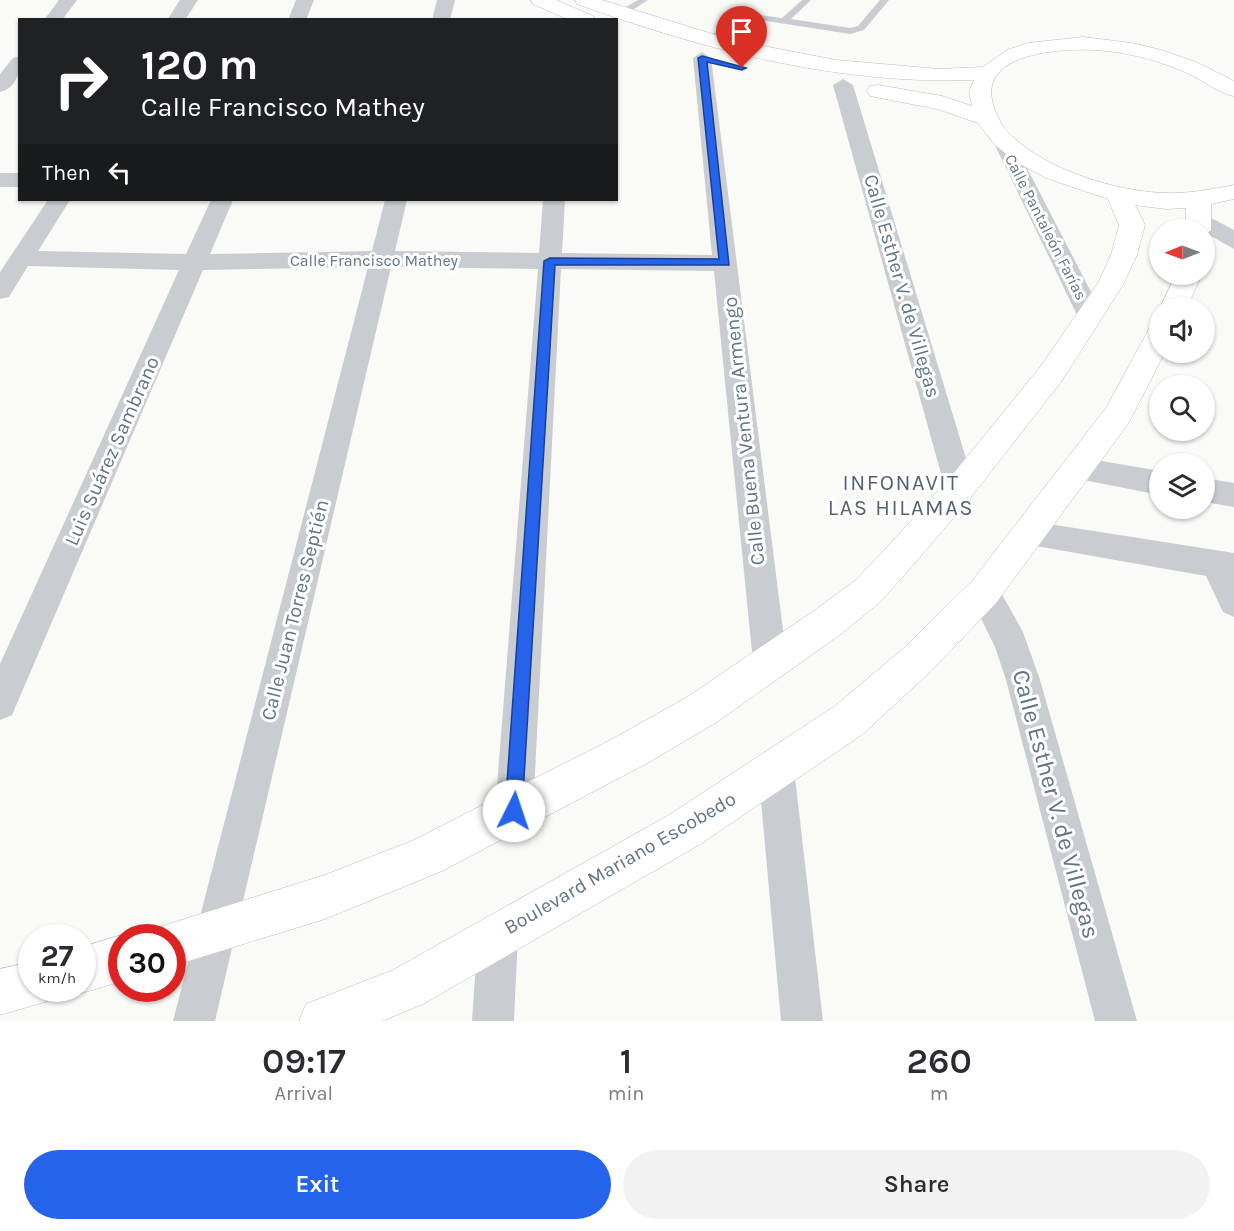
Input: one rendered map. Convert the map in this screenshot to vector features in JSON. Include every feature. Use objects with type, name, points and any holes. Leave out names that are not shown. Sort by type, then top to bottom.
[{"type":"street","points":[[54,18],[68,0]]},
{"type":"street","points":[[177,18],[189,0]]},
{"type":"street","points":[[298,18],[305,0]]},
{"type":"street","points":[[442,18],[446,0]]},
{"type":"street","points":[[540,0],[597,18]]},
{"type":"street","points":[[618,23],[706,49],[764,72],[942,103],[987,119]]},
{"type":"street","points":[[1234,90],[1206,74],[1171,59],[1134,49],[1096,44],[1060,44],[1029,49],[1004,59],[987,73],[980,95],[987,119],[1002,139],[1035,164],[1080,184],[1118,195],[1166,201],[1199,216],[1234,241]]},
{"type":"street","points":[[706,49],[900,74],[953,76],[987,73]]},
{"type":"street","name":"Calle Buena Ventura Armengo","points":[[706,49],[725,263],[770,662]]},
{"type":"street","points":[[0,86],[18,64]]},
{"type":"street","name":"Calle Esther V. de Villegas","points":[[843,85],[960,488]]},
{"type":"street","name":"Calle Pantaleón Farías","points":[[1002,139],[1090,315]]},
{"type":"street","points":[[0,180],[18,180]]},
{"type":"street","points":[[1199,216],[1234,192]]},
{"type":"street","points":[[186,940],[325,897],[406,864],[514,811],[630,751],[694,714],[868,591],[960,488],[1051,374],[1110,285],[1124,255],[1132,225],[1118,195]]},
{"type":"street","points":[[0,291],[58,201]]},
{"type":"street","name":"Luis Suárez Sambrano","points":[[0,703],[222,201]]},
{"type":"street","name":"Calle Juan Torres Septién","points":[[194,1021],[396,201]]},
{"type":"street","points":[[514,811],[555,201]]},
{"type":"street","name":"Calle Francisco Mathey","points":[[23,258],[196,262],[381,259],[725,263]]},
{"type":"street","name":"Boulevard Mariano Escobedo","points":[[323,1021],[407,988],[498,934],[684,830],[849,720],[918,659],[984,592],[1117,416],[1149,355]]},
{"type":"street","points":[[1078,470],[1149,481]]},
{"type":"street","points":[[1215,492],[1234,495]]},
{"type":"street","points":[[1030,534],[1225,565],[1234,602]]},
{"type":"street","name":"Calle Esther V. de Villegas","points":[[984,592],[1011,643],[1023,681],[1116,1021]]},
{"type":"street","points":[[776,768],[802,1021]]},
{"type":"street","points":[[493,1021],[498,934]]},
{"type":"street","points":[[0,992],[18,988]]},
{"type":"lane","points":[[618,23],[644,0]]},
{"type":"lane","points":[[785,20],[807,0]]},
{"type":"lane","points":[[706,49],[741,16],[785,20],[850,31],[861,28],[885,0]]},
{"type":"district","name":"INFONAVIT LAS HILAMAS","points":[[901,496]]},
{"type":"route","points":[[514,811],[550,261],[725,263],[702,58],[742,68]]}]
